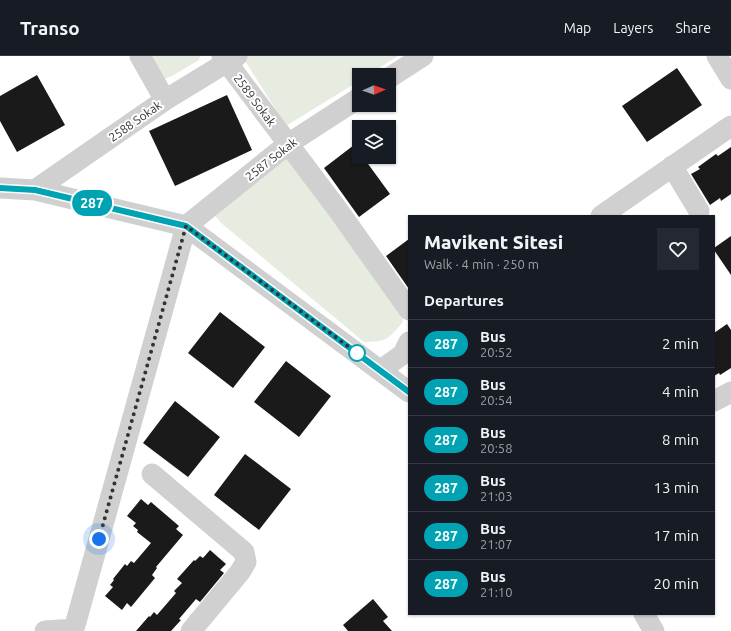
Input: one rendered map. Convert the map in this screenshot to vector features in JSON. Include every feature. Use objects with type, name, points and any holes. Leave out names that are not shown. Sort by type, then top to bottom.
[{"type":"street","points":[[140,56],[165,100]]},
{"type":"street","points":[[396,73],[423,56]]},
{"type":"street","points":[[717,56],[731,79]]},
{"type":"street","name":"2588 Sokak","points":[[35,190],[165,100],[229,58]]},
{"type":"street","name":"2589 Sokak","points":[[229,58],[288,144],[338,210],[408,309]]},
{"type":"street","name":"2587 Sokak","points":[[186,226],[288,144],[352,103]]},
{"type":"street","points":[[602,215],[731,126]]},
{"type":"street","points":[[672,166],[699,211]]},
{"type":"street","points":[[0,188],[35,190],[186,226],[408,391]]},
{"type":"street","points":[[45,631],[75,630],[186,226]]},
{"type":"street","points":[[380,370],[402,354],[408,344]]},
{"type":"street","points":[[715,400],[731,392]]},
{"type":"street","points":[[152,474],[244,552],[246,562],[240,572],[190,631]]},
{"type":"shaded area","points":[[146,56],[200,56],[199,60],[172,76],[159,81]]},
{"type":"shaded area","points":[[242,56],[398,56],[379,68],[352,68],[352,85],[286,126]]},
{"type":"shaded area","points":[[277,158],[289,158],[402,312],[403,322],[390,336],[378,341],[364,342],[220,222],[216,217],[217,208]]},
{"type":"building","points":[[677,68],[702,105],[647,142],[622,106]]},
{"type":"building","points":[[37,75],[65,125],[17,152],[0,121],[0,96]]},
{"type":"building","points":[[227,95],[252,150],[175,186],[149,131]]},
{"type":"building","points":[[352,147],[352,164],[368,164],[390,194],[359,217],[324,168]]},
{"type":"building","points":[[731,147],[731,194],[721,201],[720,198],[710,205],[691,174],[700,169],[698,167],[716,154],[718,156]]},
{"type":"building","points":[[731,236],[731,275],[715,251],[715,247]]},
{"type":"building","points":[[408,240],[408,288],[386,256]]},
{"type":"building","points":[[220,312],[265,347],[233,388],[188,353]]},
{"type":"building","points":[[727,324],[731,330],[731,368],[720,375],[719,373],[715,375],[715,332]]},
{"type":"building","points":[[286,361],[331,396],[299,437],[254,402]]},
{"type":"building","points":[[175,401],[220,437],[188,477],[143,443]]},
{"type":"building","points":[[245,454],[291,489],[259,530],[214,495]]},
{"type":"building","points":[[141,499],[148,505],[151,502],[179,526],[176,529],[183,535],[156,567],[157,568],[152,575],[155,578],[131,607],[127,603],[122,610],[105,596],[113,587],[110,585],[114,580],[113,579],[125,564],[127,566],[131,561],[134,563],[151,543],[137,532],[138,530],[133,526],[136,523],[127,516]]},
{"type":"building","points":[[210,550],[226,564],[220,570],[224,573],[200,602],[196,599],[171,631],[136,631],[154,612],[157,615],[176,593],[174,591],[182,583],[177,579],[194,560],[195,561],[200,556],[203,558]]},
{"type":"building","points":[[373,599],[388,617],[383,621],[392,631],[348,631],[343,625]]},
{"type":"bus line","name":"287","points":[[0,188],[35,190],[186,226],[408,391]]},
{"type":"route","points":[[99,539],[186,226],[357,353]]}]
